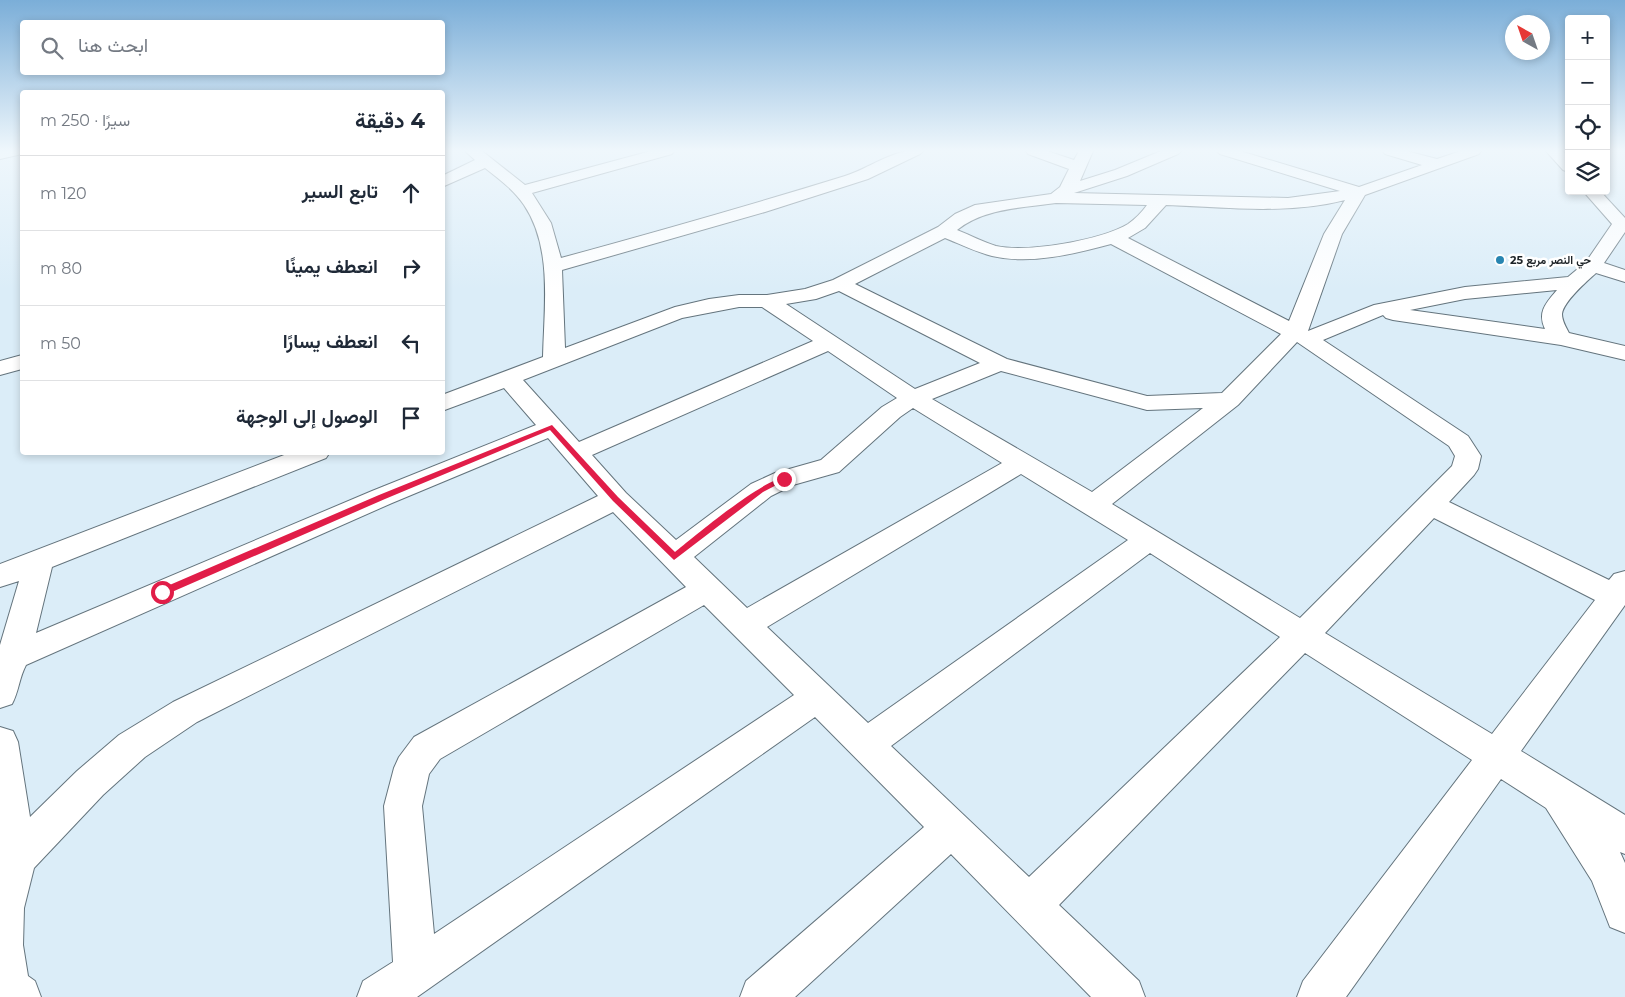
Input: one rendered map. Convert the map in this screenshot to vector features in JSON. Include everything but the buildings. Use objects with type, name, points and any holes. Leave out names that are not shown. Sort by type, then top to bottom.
[{"type":"street","points":[[527,198],[535,208],[545,231],[552,267],[554,360]]},
{"type":"street","points":[[552,267],[793,198]]},
{"type":"street","points":[[445,403],[675,313],[709,305],[739,301],[766,301],[809,295],[840,284],[944,231],[961,218],[981,209],[1043,198]]},
{"type":"street","points":[[1133,198],[1304,202],[1329,198]]},
{"type":"street","points":[[1301,336],[1333,234],[1356,198]]},
{"type":"street","points":[[1561,338],[1551,320],[1550,313],[1574,282],[1593,266],[1623,221],[1598,198]]},
{"type":"street","points":[[944,231],[994,251],[1031,254],[1114,238],[1136,227],[1162,199]]},
{"type":"street","points":[[1030,906],[1303,635],[1464,469],[1468,456],[1459,441],[1301,336],[1114,238]]},
{"type":"street","points":[[1593,266],[1625,276]]},
{"type":"street","points":[[1092,506],[1229,400],[1301,336],[1374,311],[1465,292],[1574,282]]},
{"type":"street","points":[[840,284],[1000,364],[1147,403],[1229,400]]},
{"type":"street","points":[[766,301],[913,398],[1149,539],[1625,836]]},
{"type":"street","points":[[1374,311],[1561,338],[1625,353]]},
{"type":"street","points":[[575,453],[830,342]]},
{"type":"street","points":[[0,368],[20,363]]},
{"type":"street","points":[[674,557],[761,490],[784,479],[830,466],[891,412],[913,398],[1000,364]]},
{"type":"street","points":[[508,378],[616,499],[1123,997]]},
{"type":"street","points":[[7,659],[373,500],[552,427]]},
{"type":"street","points":[[0,576],[309,455]]},
{"type":"street","points":[[744,624],[1021,463]]},
{"type":"street","points":[[17,858],[90,783],[132,746],[186,712],[616,499]]},
{"type":"street","points":[[1319,997],[1620,589],[1430,504]]},
{"type":"street","points":[[866,744],[1149,539]]},
{"type":"street","points":[[0,694],[7,659],[38,561]]},
{"type":"street","points":[[416,971],[403,806],[412,768],[427,748],[707,589]]},
{"type":"street","points":[[379,997],[818,696]]},
{"type":"street","points":[[0,742],[17,858],[2,908],[1,945],[9,994]]},
{"type":"street","points":[[1556,792],[1608,870],[1625,912]]},
{"type":"street","points":[[762,997],[952,828]]},
{"type":"place","name":"حي النصر مربع 25","points":[[1500,260]]},
{"type":"route","points":[[162,592],[382,497],[552,427],[616,499],[674,557],[761,490],[784,479]]}]
